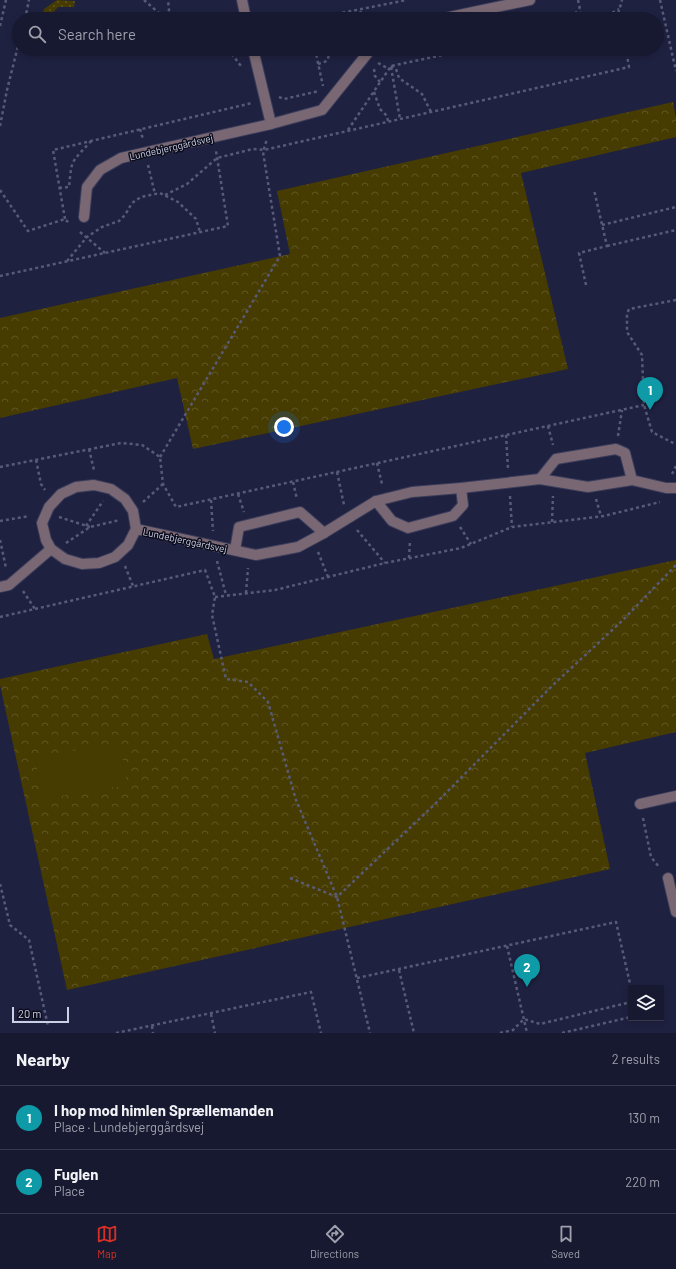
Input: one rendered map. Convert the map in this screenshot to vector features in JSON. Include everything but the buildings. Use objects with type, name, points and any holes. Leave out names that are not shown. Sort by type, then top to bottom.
[{"type":"street","points":[[242,0],[245,12]]},
{"type":"street","points":[[473,12],[530,0]]},
{"type":"street","points":[[255,56],[271,124]]},
{"type":"street","name":"Lundebjerggårdsvej","points":[[84,217],[87,186],[100,170],[121,158],[271,124],[322,110],[365,56]]},
{"type":"street","points":[[540,479],[556,459],[616,449],[625,453],[632,480]]},
{"type":"street","name":"Lundebjerggårdsvej","points":[[136,529],[256,555],[298,547],[380,500],[412,492],[540,479],[588,487],[632,480],[671,488]]},
{"type":"street","points":[[94,485],[110,489],[125,499],[133,510],[136,529],[128,545],[115,557],[99,563],[82,564],[65,559],[52,550],[46,540],[42,523],[49,507],[55,500],[61,494],[76,487],[94,485]]},
{"type":"street","points":[[380,500],[392,521],[408,528],[453,516],[463,505],[461,488]]},
{"type":"street","name":"Lundebjerggårdsvej","points":[[234,550],[239,527],[300,512],[324,533]]},
{"type":"street","points":[[8,584],[52,550]]},
{"type":"street","points":[[640,804],[676,796]]},
{"type":"street","points":[[668,878],[676,912]]},
{"type":"path","points":[[0,26],[6,0]]},
{"type":"path","points":[[26,12],[29,0]]},
{"type":"path","points":[[144,0],[158,12]]},
{"type":"path","points":[[168,0],[169,12]]},
{"type":"path","points":[[345,12],[407,0]]},
{"type":"path","points":[[578,0],[581,12]]},
{"type":"path","points":[[618,12],[622,0]]},
{"type":"path","points":[[660,0],[663,12]]},
{"type":"path","points":[[576,12],[580,8]]},
{"type":"path","points":[[614,12],[619,9]]},
{"type":"path","points":[[664,18],[676,71]]},
{"type":"path","points":[[0,126],[16,56]]},
{"type":"path","points":[[73,226],[65,219],[53,150],[265,100],[275,95],[284,99],[324,90],[316,56]]},
{"type":"path","points":[[318,64],[326,61],[328,56]]},
{"type":"path","points":[[347,131],[390,66],[438,56]]},
{"type":"path","points":[[165,195],[186,184],[217,158],[253,149],[264,150],[630,67],[628,56]]},
{"type":"path","points":[[373,66],[375,76],[380,82]]},
{"type":"path","points":[[390,66],[396,68],[399,78],[422,94],[431,112]]},
{"type":"path","points":[[390,66],[400,119]]},
{"type":"path","points":[[374,91],[380,109],[387,116],[388,121]]},
{"type":"path","points":[[271,124],[263,152],[280,256],[160,457],[163,484],[176,507],[644,405]]},
{"type":"path","points":[[0,276],[228,226],[213,137]]},
{"type":"path","points":[[59,188],[69,187],[74,159],[92,140]]},
{"type":"path","points":[[0,190],[28,231],[65,219]]},
{"type":"path","points":[[594,190],[607,246]]},
{"type":"path","points":[[66,261],[87,237],[102,227],[119,221],[125,215],[132,203],[141,197],[160,193],[178,202],[196,219],[200,232]]},
{"type":"path","points":[[602,224],[676,207]]},
{"type":"path","points":[[78,229],[105,253]]},
{"type":"path","points":[[586,285],[579,253],[676,230]]},
{"type":"path","points":[[676,300],[629,309],[627,314],[627,332],[642,355],[644,405],[652,432],[675,444],[676,449]]},
{"type":"path","points":[[616,449],[622,410]]},
{"type":"path","points":[[548,426],[556,459]]},
{"type":"path","points":[[0,467],[122,443],[142,445],[160,457]]},
{"type":"path","points":[[89,450],[98,486]]},
{"type":"path","points":[[36,460],[41,484],[55,500]]},
{"type":"path","points":[[377,463],[380,500]]},
{"type":"path","points":[[552,522],[554,481]]},
{"type":"path","points":[[52,550],[90,527],[118,520],[133,510],[163,484]]},
{"type":"path","points":[[215,597],[275,590],[385,563],[461,548],[512,527],[604,516],[660,503],[671,488]]},
{"type":"path","points":[[86,526],[110,489]]},
{"type":"path","points":[[453,516],[471,544]]},
{"type":"path","points":[[312,539],[328,577]]},
{"type":"path","points":[[0,540],[8,584],[35,609]]},
{"type":"path","points":[[118,554],[124,563],[132,586]]},
{"type":"path","points":[[246,593],[250,554]]},
{"type":"path","points":[[337,898],[434,805],[553,685],[623,620],[676,565]]},
{"type":"path","points":[[0,616],[205,570],[215,597],[212,615],[226,679],[248,682],[268,702],[296,800],[337,898],[370,1033]]},
{"type":"path","points":[[640,804],[652,859],[668,878]]},
{"type":"path","points":[[290,878],[337,898]]},
{"type":"path","points":[[0,884],[10,925],[29,940],[48,1026]]},
{"type":"path","points":[[357,978],[616,922],[630,985]]},
{"type":"path","points":[[507,946],[527,1033]]},
{"type":"path","points":[[399,970],[414,1033]]},
{"type":"path","points":[[116,1033],[312,992],[321,1033]]},
{"type":"path","points":[[524,1019],[540,1024],[628,1003]]},
{"type":"path","points":[[211,1014],[215,1033]]},
{"type":"path","points":[[562,1033],[628,1018]]},
{"type":"path","points":[[500,1033],[513,1030],[524,1019]]},
{"type":"path","points":[[152,1026],[153,1033]]},
{"type":"green space","points":[[57,0],[75,1],[74,7],[58,7],[54,12],[43,12],[44,9]]},
{"type":"green space","points":[[673,102],[676,118],[676,137],[521,173],[568,369],[193,449],[177,378],[0,418],[0,318],[290,254],[277,191]]},
{"type":"green space","points":[[676,560],[676,732],[585,753],[610,869],[67,990],[0,685],[0,679],[207,634],[214,659]]},
{"type":"green space","points":[[120,743],[127,785],[42,799],[35,757]]},
{"type":"place","name":"I hop mod himlen Sprællemanden","points":[[650,410]]},
{"type":"place","name":"Fuglen","points":[[527,987]]}]
